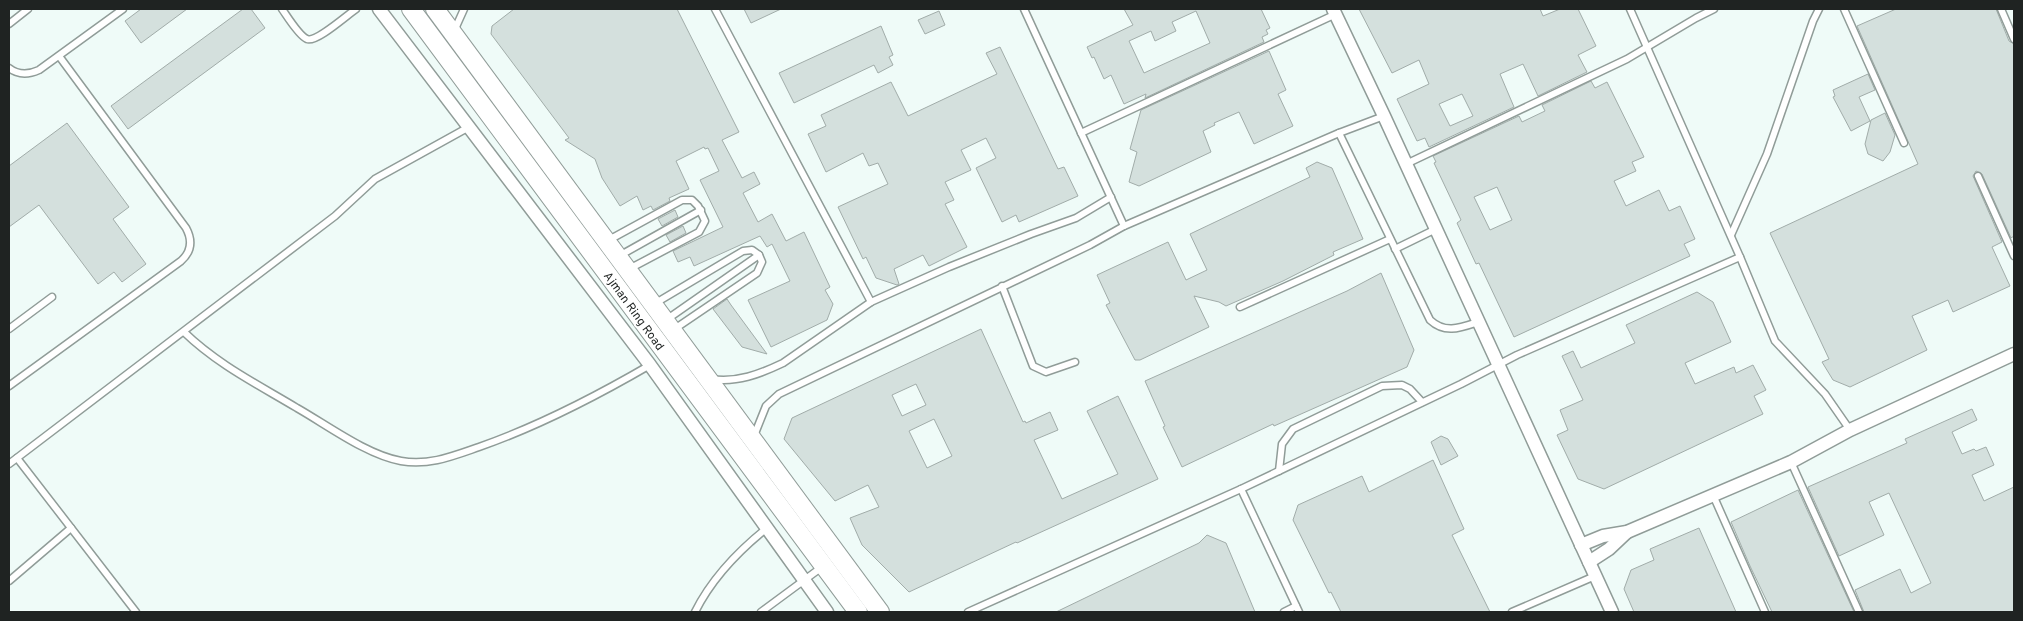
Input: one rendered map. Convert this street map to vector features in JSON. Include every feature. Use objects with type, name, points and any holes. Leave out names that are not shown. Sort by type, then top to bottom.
[{"type":"main road","name":"Ajman Ring Road","points":[[411,9],[858,612]]},
{"type":"main road","name":"Ajman Ring Road","points":[[435,9],[453,36],[880,612]]},
{"type":"street","points":[[380,9],[650,365],[827,612]]},
{"type":"street","points":[[1334,12],[1384,116],[1612,612]]},
{"type":"street","points":[[1581,545],[1603,536],[1628,532],[1791,462],[1850,430],[2014,354]]},
{"type":"street","points":[[1589,562],[1628,532]]},
{"type":"lane","points":[[9,24],[28,9]]},
{"type":"lane","points":[[9,68],[19,73],[32,73],[59,56],[123,9]]},
{"type":"lane","points":[[282,9],[304,38],[311,40],[356,9]]},
{"type":"lane","points":[[453,36],[464,9]]},
{"type":"lane","points":[[715,9],[871,302]]},
{"type":"lane","points":[[1024,9],[1124,226]]},
{"type":"lane","points":[[1630,9],[1731,236],[1775,341],[1825,394],[1850,430]]},
{"type":"lane","points":[[1406,164],[1627,59],[1714,9]]},
{"type":"lane","points":[[1731,236],[1767,154],[1813,21],[1819,9]]},
{"type":"lane","points":[[1844,9],[1904,142]]},
{"type":"lane","points":[[2001,9],[2014,39]]},
{"type":"lane","points":[[1081,133],[1334,12]]},
{"type":"lane","points":[[9,386],[181,262],[191,246],[186,228],[59,56]]},
{"type":"lane","points":[[753,439],[760,416],[766,406],[779,394],[1090,245],[1124,226],[1339,133],[1384,116]]},
{"type":"lane","points":[[9,464],[335,216],[375,179],[469,127]]},
{"type":"lane","points":[[1339,133],[1430,320],[1436,325],[1450,330],[1478,322]]},
{"type":"lane","points":[[1978,176],[2014,256]]},
{"type":"lane","points":[[707,378],[725,380],[745,378],[770,369],[782,363],[871,302],[1031,234],[1076,218],[1111,197]]},
{"type":"lane","points":[[606,241],[682,200],[692,200],[700,210],[704,217],[704,225],[696,234],[622,263]]},
{"type":"lane","points":[[622,263],[700,210]]},
{"type":"lane","points":[[1395,249],[1436,230]]},
{"type":"lane","points":[[1240,306],[1390,238]]},
{"type":"lane","points":[[653,305],[743,251],[752,250],[759,256],[762,262],[761,266],[754,275],[669,326]]},
{"type":"lane","points":[[669,326],[759,256]]},
{"type":"lane","points":[[968,612],[1241,489],[1526,351],[1740,257]]},
{"type":"lane","points":[[1002,286],[1033,366],[1046,372],[1075,362]]},
{"type":"lane","points":[[9,329],[52,297]]},
{"type":"lane","points":[[184,332],[208,354],[236,373],[363,446],[388,458],[415,462],[441,459],[520,431],[586,401],[650,365]]},
{"type":"lane","points":[[1279,471],[1282,444],[1293,429],[1388,384],[1402,385],[1410,389],[1422,402]]},
{"type":"lane","points":[[17,458],[136,612]]},
{"type":"lane","points":[[1791,462],[1858,612]]},
{"type":"lane","points":[[1241,489],[1297,609],[1284,612]]},
{"type":"lane","points":[[1713,495],[1764,612]]},
{"type":"lane","points":[[9,581],[71,528]]},
{"type":"lane","points":[[695,612],[709,587],[722,571],[740,551],[766,528]]},
{"type":"lane","points":[[761,612],[823,566]]},
{"type":"lane","points":[[1512,612],[1595,576]]},
{"type":"building","points":[[141,9],[187,9],[141,43],[125,21]]},
{"type":"building","points":[[243,9],[251,9],[265,28],[128,129],[111,106]]},
{"type":"building","points":[[514,9],[677,9],[739,132],[722,140],[742,178],[754,172],[760,184],[743,193],[758,222],[772,214],[786,241],[804,232],[830,287],[825,290],[833,304],[827,320],[771,347],[748,300],[790,281],[772,244],[767,247],[760,236],[694,266],[690,257],[678,262],[673,251],[723,227],[700,180],[719,171],[708,148],[705,149],[704,147],[676,161],[689,189],[669,198],[670,201],[653,210],[651,206],[643,210],[637,196],[620,206],[602,178],[595,159],[565,140],[569,138],[491,34],[492,26]]},
{"type":"building","points":[[744,9],[781,9],[751,23]]},
{"type":"building","points":[[1124,9],[1261,9],[1270,28],[1266,30],[1268,34],[1262,37],[1264,42],[1145,98],[1146,94],[1124,104],[1111,75],[1104,79],[1087,47],[1133,25]],"holes":[[[1196,11],[1210,43],[1144,73],[1129,41],[1151,31],[1155,41],[1176,31],[1172,22]]]},
{"type":"building","points":[[1359,9],[1540,9],[1543,16],[1560,9],[1578,9],[1596,46],[1578,55],[1587,72],[1538,96],[1523,64],[1500,74],[1514,107],[1429,147],[1425,138],[1417,141],[1397,99],[1429,84],[1419,60],[1392,73]],"holes":[[[1462,94],[1473,116],[1450,126],[1439,104]]]},
{"type":"building","points":[[1896,9],[1996,9],[2009,41],[2014,44],[2014,236],[2011,238],[1982,174],[1976,171],[1973,176],[2002,242],[1992,247],[2010,286],[1953,312],[1948,300],[1912,316],[1927,350],[1850,387],[1833,380],[1822,362],[1829,359],[1770,233],[1918,164],[1857,26]]},
{"type":"building","points":[[939,11],[945,25],[925,34],[918,20]]},
{"type":"building","points":[[881,26],[893,55],[889,57],[893,65],[878,73],[874,65],[794,103],[779,73]]},
{"type":"building","points":[[1000,47],[1058,169],[1064,167],[1078,196],[1019,222],[1016,215],[1002,222],[976,168],[996,158],[986,138],[961,150],[971,170],[945,182],[954,200],[945,204],[967,247],[929,266],[923,255],[894,269],[899,284],[897,285],[876,278],[866,257],[863,259],[838,207],[888,184],[878,163],[869,166],[863,153],[826,172],[808,134],[826,126],[821,115],[891,82],[908,116],[997,74],[986,53]]},
{"type":"building","points":[[1269,51],[1286,90],[1278,94],[1293,126],[1254,144],[1239,112],[1214,123],[1215,125],[1203,131],[1211,152],[1139,186],[1129,182],[1137,152],[1130,149],[1141,110]]},
{"type":"building","points":[[1868,74],[1875,90],[1859,97],[1870,121],[1851,131],[1833,97],[1835,96],[1833,90]]},
{"type":"building","points":[[1591,81],[1595,88],[1607,82],[1644,157],[1632,162],[1636,171],[1614,181],[1626,206],[1659,190],[1669,211],[1680,206],[1695,239],[1684,244],[1690,256],[1514,337],[1479,263],[1476,264],[1457,223],[1461,220],[1434,163],[1436,162],[1433,156],[1519,116],[1522,122],[1545,111],[1542,105]],"holes":[[[1497,187],[1512,220],[1490,230],[1474,197]]]},
{"type":"building","points":[[1885,113],[1895,135],[1890,152],[1883,161],[1868,154],[1865,144],[1871,120]]},
{"type":"building","points":[[67,123],[129,207],[113,219],[146,264],[122,282],[114,272],[98,284],[39,205],[9,227],[9,166]]},
{"type":"building","points":[[1317,162],[1332,168],[1363,239],[1333,252],[1334,255],[1283,281],[1226,306],[1219,302],[1194,296],[1209,327],[1140,360],[1135,360],[1106,305],[1110,303],[1097,275],[1168,242],[1186,280],[1207,270],[1190,234],[1310,177],[1306,168]]},
{"type":"building","points":[[675,210],[678,217],[662,226],[658,219]]},
{"type":"building","points":[[683,226],[686,233],[670,242],[666,235]]},
{"type":"building","points":[[1381,273],[1414,350],[1407,367],[1274,426],[1273,424],[1182,467],[1163,427],[1165,426],[1145,381],[1347,291]]},
{"type":"building","points":[[1697,292],[1713,302],[1731,342],[1685,363],[1695,384],[1734,367],[1736,373],[1753,365],[1766,390],[1754,396],[1763,414],[1604,489],[1578,479],[1557,435],[1568,430],[1560,410],[1583,400],[1562,356],[1573,351],[1581,368],[1635,343],[1626,325]]},
{"type":"building","points":[[727,299],[767,354],[742,347],[713,309]]},
{"type":"building","points":[[981,329],[1023,422],[1025,421],[1026,423],[1050,412],[1058,430],[1034,440],[1062,499],[1118,474],[1087,411],[1118,396],[1158,479],[909,592],[862,545],[850,518],[879,507],[868,485],[835,501],[784,439],[792,418]],"holes":[[[916,384],[926,405],[902,416],[892,395]],[[934,419],[952,456],[927,468],[909,431]]]},
{"type":"building","points":[[1972,409],[1977,420],[1952,432],[1962,454],[1986,447],[1994,465],[1972,475],[1984,501],[2014,487],[2014,612],[1864,612],[1855,590],[1900,569],[1911,593],[1931,583],[1889,493],[1869,502],[1884,535],[1839,556],[1808,487],[1907,443],[1905,439]]},
{"type":"building","points":[[1441,436],[1448,439],[1458,456],[1441,465],[1431,442]]},
{"type":"building","points":[[1433,460],[1464,529],[1452,535],[1490,612],[1341,612],[1331,592],[1329,593],[1293,520],[1298,505],[1362,476],[1369,492]]},
{"type":"building","points":[[1798,490],[1854,612],[1772,612],[1750,566],[1731,522]]},
{"type":"building","points":[[1699,528],[1736,612],[1634,612],[1624,589],[1631,570],[1654,560],[1650,549]]},
{"type":"building","points":[[1207,535],[1226,543],[1255,612],[1056,612],[1199,543]]}]
